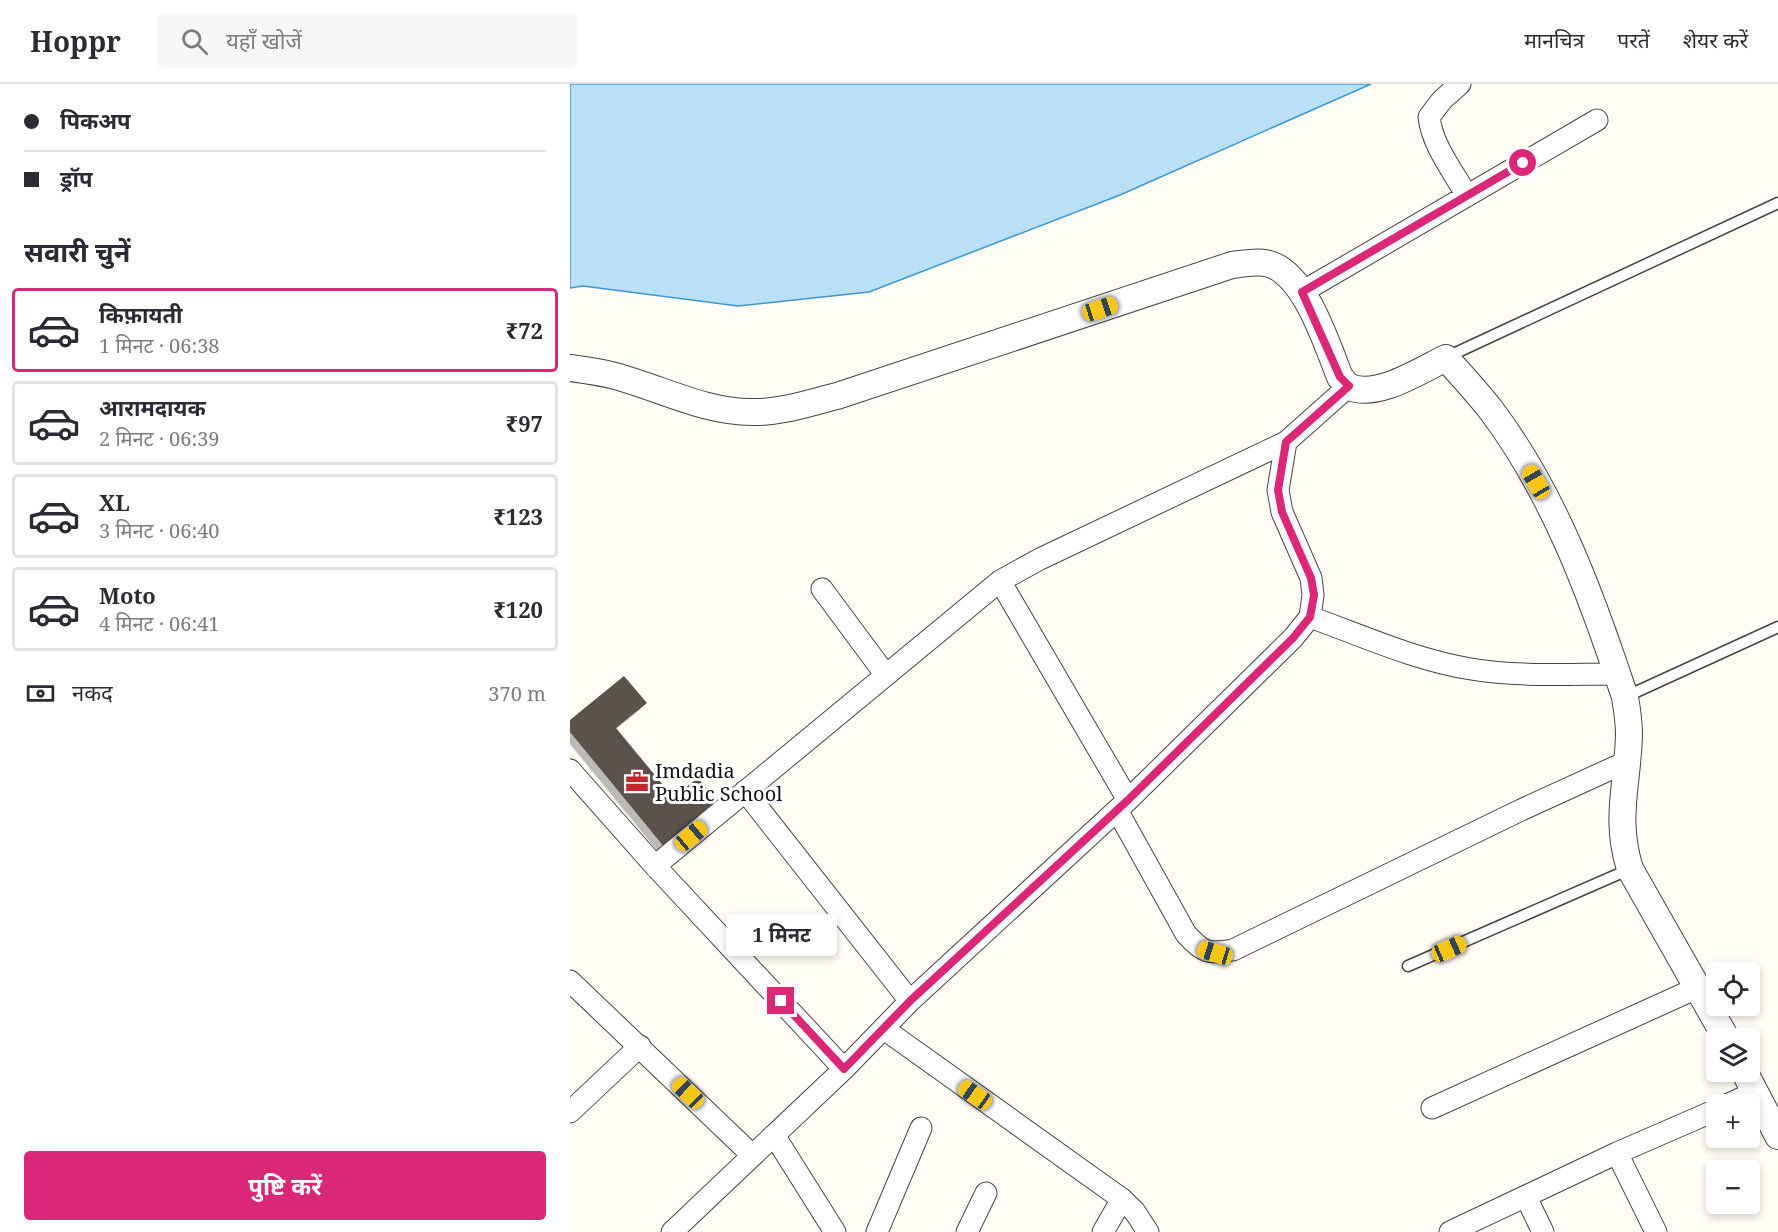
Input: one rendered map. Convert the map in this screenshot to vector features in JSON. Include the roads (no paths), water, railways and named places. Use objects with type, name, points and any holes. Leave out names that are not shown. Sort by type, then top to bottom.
[{"type":"street","points":[[1460,84],[1442,100],[1429,117],[1430,129],[1436,142],[1467,196]]},
{"type":"street","points":[[1302,292],[1597,120]]},
{"type":"street","points":[[570,368],[615,376],[716,408],[751,412],[779,410],[837,396],[1232,265],[1266,262],[1284,271],[1302,292],[1340,377],[1349,386],[1380,389],[1446,358],[1491,411],[1544,496],[1566,539],[1585,585],[1621,686],[1629,735],[1622,798],[1621,828],[1624,851],[1630,868],[1721,1028]]},
{"type":"street","points":[[656,866],[1000,581],[1029,564],[1286,442],[1349,386]]},
{"type":"street","points":[[672,1232],[693,1224],[752,1155],[844,1069],[910,1001],[1123,805],[1293,638],[1310,617],[1314,595],[1311,578],[1282,512],[1278,490],[1286,442]]},
{"type":"street","points":[[1000,581],[1123,805],[1186,934],[1199,948],[1215,953],[1233,950],[1521,810],[1626,762]]},
{"type":"street","points":[[822,589],[885,674]]},
{"type":"street","points":[[1310,617],[1414,655],[1470,669],[1621,686]]},
{"type":"street","points":[[570,770],[844,1069]]},
{"type":"street","points":[[745,791],[910,1001]]},
{"type":"street","points":[[570,981],[752,1155]]},
{"type":"street","points":[[1432,1108],[1699,987]]},
{"type":"street","points":[[884,1029],[1122,1199],[1135,1212],[1148,1232]]},
{"type":"street","points":[[570,1112],[640,1046]]},
{"type":"street","points":[[1738,1094],[1749,1082],[1778,1136]]},
{"type":"street","points":[[1450,1232],[1617,1153],[1706,1114]]},
{"type":"street","points":[[877,1232],[921,1128]]},
{"type":"street","points":[[774,1135],[835,1232]]},
{"type":"street","points":[[1617,1153],[1656,1232]]},
{"type":"street","points":[[967,1232],[986,1193]]},
{"type":"street","points":[[1526,1197],[1543,1232]]},
{"type":"street","points":[[1103,1232],[1122,1199]]},
{"type":"lane","points":[[1446,358],[1778,203]]},
{"type":"lane","points":[[1621,686],[1778,627]]},
{"type":"lane","points":[[1408,966],[1630,868]]},
{"type":"water","points":[[570,84],[1371,84],[1120,195],[869,292],[738,306],[583,286],[570,288]]},
{"type":"place","name":"Imdadia Public School","points":[[637,782]]}]
